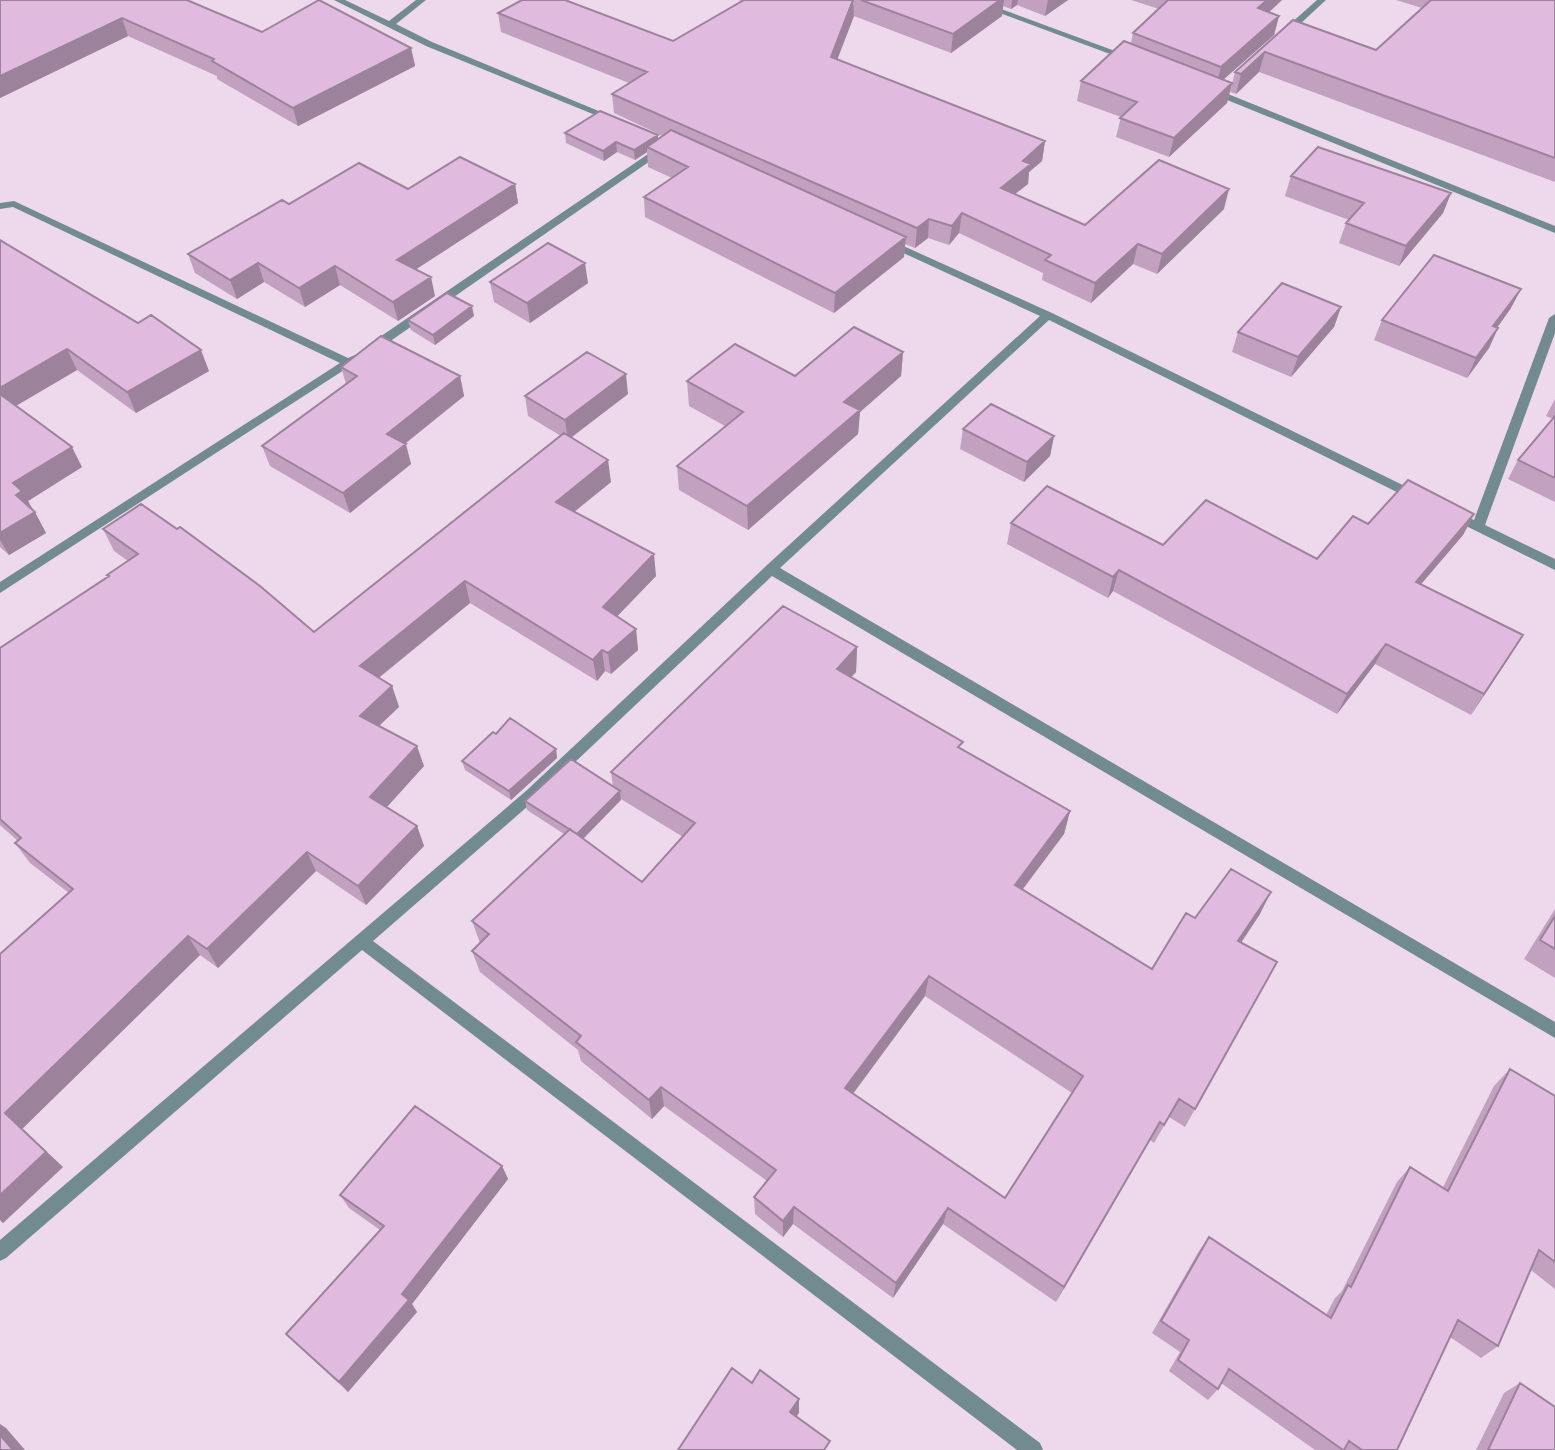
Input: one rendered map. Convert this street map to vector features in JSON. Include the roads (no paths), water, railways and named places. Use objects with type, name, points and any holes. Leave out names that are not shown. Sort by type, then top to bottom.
[{"type":"street","points":[[338,0],[429,44],[620,122]]},
{"type":"street","points":[[389,25],[422,0]]},
{"type":"street","points":[[969,0],[1139,61]]},
{"type":"street","points":[[1281,37],[1322,0]]},
{"type":"street","points":[[1219,94],[1229,84]]},
{"type":"street","points":[[1207,89],[1555,230]]},
{"type":"street","points":[[0,587],[349,363],[671,143],[658,138]]},
{"type":"street","points":[[0,206],[14,204],[349,363]]},
{"type":"street","points":[[885,240],[1048,315],[1429,503]]},
{"type":"street","points":[[0,1252],[531,795],[771,569],[1048,315]]},
{"type":"street","points":[[1478,527],[1555,318]]},
{"type":"street","points":[[1441,509],[1555,565]]},
{"type":"street","points":[[771,569],[1555,1031]]},
{"type":"street","points":[[363,942],[1032,1450]]}]
